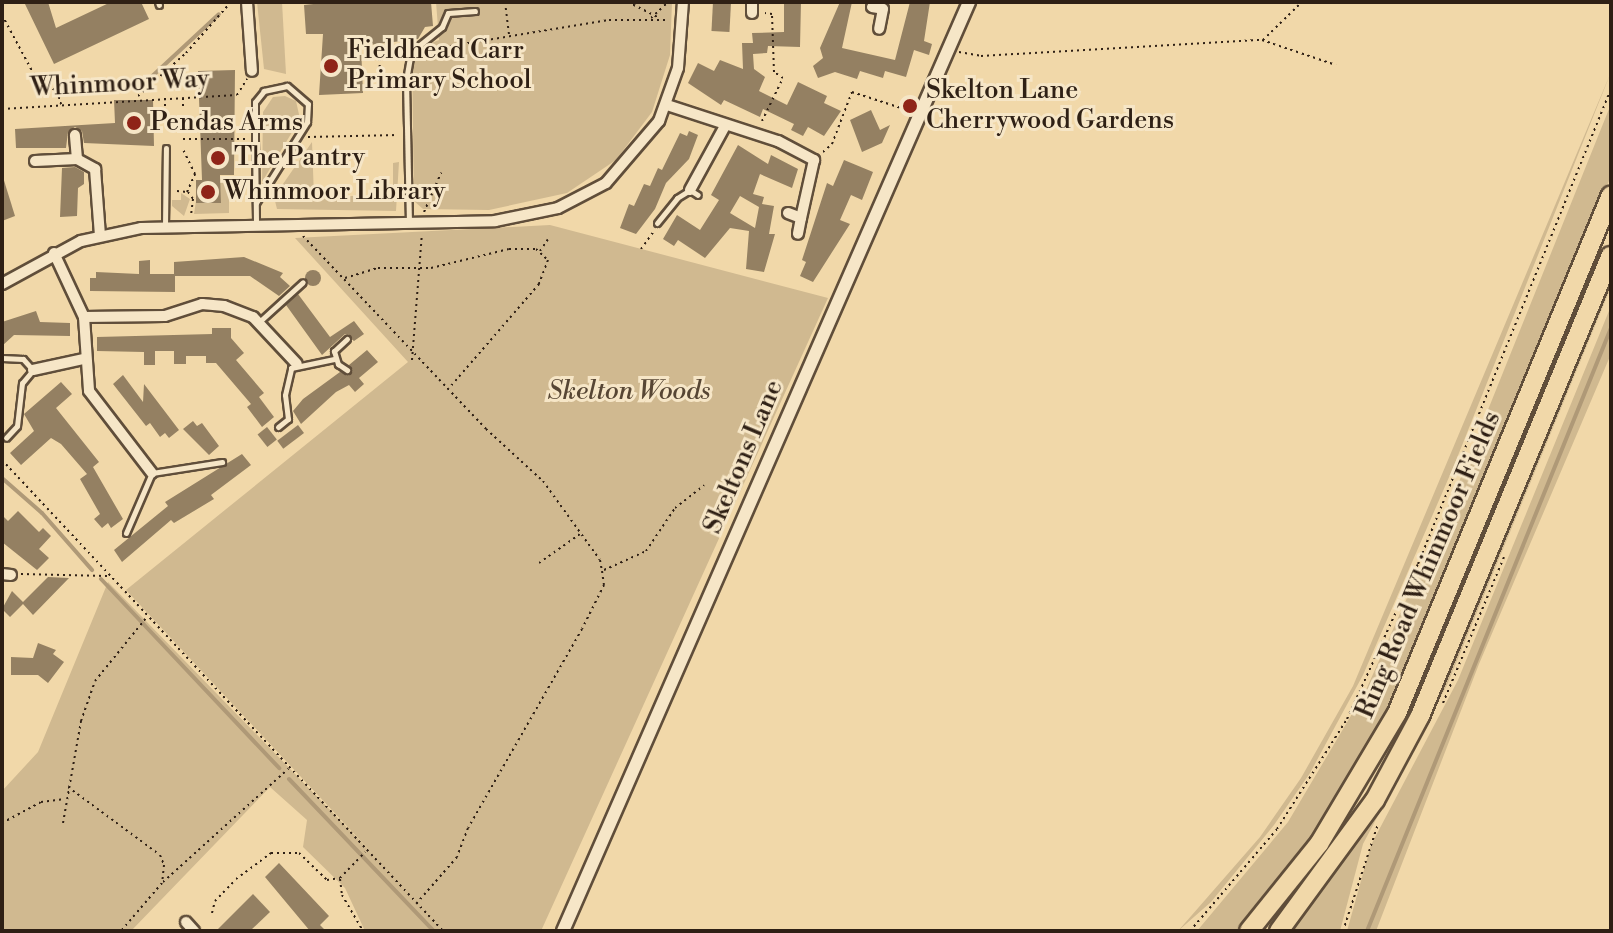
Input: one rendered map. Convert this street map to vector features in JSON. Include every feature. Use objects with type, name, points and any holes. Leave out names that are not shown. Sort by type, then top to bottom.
[{"type":"highway","name":"Ring Road Whinmoor Fields","points":[[1249,931],[1319,844],[1397,713],[1611,195]]},
{"type":"highway","name":"Ring Road Whinmoor Fields","points":[[1279,931],[1351,837],[1420,716],[1611,256]]},
{"type":"street","points":[[247,2],[252,71]]},
{"type":"street","points":[[2,284],[54,253],[100,235],[190,226],[423,224],[521,217],[572,202],[606,183],[637,153],[667,105],[678,68],[683,2]]},
{"type":"street","name":"Skeltons Lane","points":[[563,931],[969,2]]},
{"type":"street","points":[[879,29],[880,6]]},
{"type":"street","points":[[667,105],[725,126],[757,133],[814,160],[798,234]]},
{"type":"street","points":[[694,192],[725,126]]},
{"type":"street","points":[[75,135],[77,159]]},
{"type":"street","points":[[35,161],[77,159],[95,169],[100,235]]},
{"type":"street","points":[[788,213],[801,218]]},
{"type":"street","points":[[54,253],[84,317],[83,359],[89,391],[152,473]]},
{"type":"street","points":[[84,317],[165,316],[202,304],[224,306],[258,322],[297,364]]},
{"type":"street","points":[[33,370],[83,359]]},
{"type":"street","points":[[186,922],[194,931]]},
{"type":"lane","points":[[409,224],[406,80],[411,52],[442,27],[448,13],[475,11]]},
{"type":"lane","points":[[381,82],[406,80]]},
{"type":"lane","points":[[256,203],[307,122],[308,104],[287,86],[264,91],[255,102],[256,225]]},
{"type":"lane","points":[[165,227],[166,148]]},
{"type":"lane","points":[[657,223],[694,192]]},
{"type":"lane","points":[[258,322],[303,282]]},
{"type":"lane","points":[[334,359],[334,351],[347,339]]},
{"type":"lane","points":[[2,358],[23,359],[33,370],[22,383],[17,426],[6,438]]},
{"type":"lane","points":[[278,427],[288,419],[287,382],[297,364],[334,359],[347,370]]},
{"type":"lane","points":[[126,533],[152,473],[222,462]]},
{"type":"path","points":[[137,98],[180,59],[231,2]]},
{"type":"path","points":[[505,2],[510,37]]},
{"type":"path","points":[[628,2],[659,18]]},
{"type":"path","points":[[650,18],[668,2]]},
{"type":"path","points":[[1262,40],[1302,2]]},
{"type":"path","points":[[752,8],[772,14],[774,72],[783,78],[757,133]]},
{"type":"path","points":[[2,15],[37,80],[57,91],[61,106]]},
{"type":"path","points":[[432,58],[432,49],[609,20],[659,18],[683,23]]},
{"type":"path","points":[[949,47],[981,56],[1262,40],[1336,65]]},
{"type":"path","points":[[21,47],[29,43]]},
{"type":"path","points":[[379,53],[381,82]]},
{"type":"path","name":"Whinmoor Way","points":[[2,109],[137,98],[237,95],[252,71]]},
{"type":"path","points":[[1190,931],[1277,829],[1353,706],[1418,564],[1611,89]]},
{"type":"path","points":[[814,160],[832,144],[852,92],[914,114],[916,107],[921,109]]},
{"type":"path","points":[[165,97],[165,108]]},
{"type":"path","points":[[183,97],[183,109]]},
{"type":"path","points":[[314,131],[320,137]]},
{"type":"path","points":[[298,137],[407,134]]},
{"type":"path","points":[[183,139],[255,139]]},
{"type":"path","points":[[183,149],[194,179],[187,192]]},
{"type":"path","points":[[412,360],[423,224],[441,173]]},
{"type":"path","points":[[194,179],[201,179]]},
{"type":"path","points":[[165,191],[187,192],[195,199],[190,226]]},
{"type":"path","points":[[641,249],[657,223]]},
{"type":"path","points":[[309,225],[309,231],[299,231],[412,351],[543,481],[582,532],[602,571],[604,585],[582,629],[468,828],[457,857],[416,904]]},
{"type":"path","points":[[539,252],[548,239]]},
{"type":"path","points":[[344,278],[378,268],[419,268],[509,249],[539,252],[548,260],[539,284],[450,387]]},
{"type":"path","points":[[2,460],[443,931]]},
{"type":"path","points":[[602,571],[646,551],[675,508],[704,485]]},
{"type":"path","points":[[539,563],[582,532]]},
{"type":"path","points":[[6,575],[108,576]]},
{"type":"path","points":[[63,823],[68,787],[95,681],[147,617]]},
{"type":"path","points":[[121,931],[162,883],[289,769]]},
{"type":"path","points":[[68,787],[160,855],[162,883]]},
{"type":"path","points":[[2,823],[41,802],[67,799]]},
{"type":"path","points":[[212,913],[215,901],[236,879],[271,853],[299,853],[327,880],[340,878],[366,851]]},
{"type":"path","points":[[340,878],[342,895],[363,931]]},
{"type":"green space","points":[[257,2],[282,2],[286,74],[264,69]]},
{"type":"green space","points":[[436,2],[672,2],[670,55],[652,112],[616,160],[567,193],[489,210],[423,209],[414,201],[412,58],[421,47],[439,40]]},
{"type":"green space","points":[[1611,72],[1453,468],[1363,675],[1310,773],[1274,825],[1211,902],[1178,931],[1260,837],[1301,778],[1353,686]]},
{"type":"green space","points":[[285,96],[296,101],[300,119],[262,182],[263,112],[273,97]]},
{"type":"green space","points":[[1611,104],[1611,176],[1388,713],[1325,822],[1240,931],[1197,931],[1288,822],[1365,692],[1461,477]]},
{"type":"green space","points":[[312,142],[314,197],[393,195],[393,163],[399,162],[396,211],[277,209],[274,197]]},
{"type":"green space","points":[[220,179],[229,179],[229,213],[194,214],[196,201],[220,203]]},
{"type":"green space","points":[[181,193],[190,199],[184,216],[172,206],[172,200],[181,200]]},
{"type":"green space","name":"Skelton Woods","points":[[550,225],[828,298],[541,931],[365,931],[345,888],[303,847],[307,820],[270,787],[131,931],[2,931],[2,791],[38,752],[108,582],[374,855],[126,590],[408,362],[295,238]]},
{"type":"green space","points":[[1611,274],[1611,287],[1447,685],[1363,844],[1340,931],[1289,931],[1370,822],[1431,709]]},
{"type":"green space","points":[[1611,306],[1611,354],[1479,664],[1376,931],[1347,931],[1371,845],[1458,680]]},
{"type":"building","points":[[24,2],[48,2],[56,28],[111,2],[141,2],[149,19],[54,64]]},
{"type":"building","points":[[431,2],[433,26],[425,27],[418,39],[361,46],[363,93],[319,95],[323,34],[306,34],[304,5]]},
{"type":"building","points":[[713,2],[731,3],[729,32],[711,31]]},
{"type":"building","points":[[784,2],[801,2],[800,47],[768,46],[767,53],[753,54],[754,69],[765,77],[759,91],[787,105],[798,82],[827,96],[824,103],[841,111],[824,136],[808,127],[803,136],[791,130],[794,124],[763,109],[760,117],[724,100],[721,105],[688,83],[698,63],[714,71],[720,60],[743,69],[742,43],[753,43],[752,33],[784,32]]},
{"type":"building","points":[[840,2],[852,2],[842,48],[895,60],[910,2],[930,2],[924,41],[932,44],[929,55],[914,50],[906,77],[885,71],[883,78],[860,71],[857,79],[835,72],[818,78],[813,66],[823,58],[820,48]]},
{"type":"building","points":[[235,70],[234,175],[220,175],[221,203],[196,203],[196,180],[202,180],[198,71]]},
{"type":"building","points":[[114,100],[153,100],[154,146],[84,143],[82,131],[75,127],[68,132],[66,148],[16,148],[15,129],[115,123]]},
{"type":"building","points":[[871,110],[880,130],[890,125],[882,143],[862,152],[850,120]]},
{"type":"building","points":[[689,131],[698,135],[689,159],[666,183],[655,209],[636,234],[620,228],[629,204],[634,206],[644,184],[650,186],[658,168],[662,170],[680,133],[687,136]]},
{"type":"building","points":[[738,145],[768,164],[771,155],[798,169],[792,188],[760,174],[753,194],[764,197],[762,204],[774,206],[769,234],[775,234],[764,272],[746,269],[749,231],[730,228],[705,258],[678,240],[674,246],[663,239],[677,215],[700,230],[719,200],[711,195]],"holes":[[[740,196],[759,207],[755,228],[730,213]]]},
{"type":"building","points":[[844,160],[873,172],[862,200],[851,195],[840,220],[850,224],[813,282],[800,276],[806,262],[802,260],[827,183],[833,186]]},
{"type":"building","points":[[75,167],[84,172],[84,184],[78,188],[77,216],[60,217],[62,168]]},
{"type":"building","points":[[2,174],[15,216],[2,221]]},
{"type":"building","points":[[244,257],[283,273],[280,277],[290,286],[279,296],[250,276],[175,276],[175,292],[90,291],[90,278],[96,278],[96,272],[139,274],[139,261],[150,260],[150,274],[174,274],[174,262]]},
{"type":"building","points":[[313,270],[319,272],[319,284],[313,286],[307,284],[305,278],[307,272]]},
{"type":"building","points":[[298,294],[330,337],[354,321],[364,334],[354,341],[345,334],[322,355],[286,305]]},
{"type":"building","points":[[36,311],[40,322],[70,323],[70,336],[14,335],[2,346],[2,322]]},
{"type":"building","points":[[212,328],[231,328],[231,338],[244,353],[236,360],[264,393],[259,397],[274,417],[262,427],[247,407],[251,404],[216,363],[206,363],[206,356],[186,356],[186,364],[174,364],[174,351],[155,351],[155,365],[144,365],[144,352],[97,351],[97,337],[212,334]]},
{"type":"building","points":[[367,350],[378,362],[359,378],[364,384],[355,392],[349,385],[336,392],[301,424],[293,411],[303,399],[340,372],[350,374],[349,365]]},
{"type":"building","points":[[123,375],[143,402],[144,384],[179,430],[169,438],[165,433],[160,437],[150,423],[146,426],[113,384]]},
{"type":"building","points":[[61,382],[72,394],[56,408],[99,462],[93,467],[123,519],[111,528],[108,523],[102,528],[94,519],[100,514],[80,479],[87,474],[61,444],[51,438],[21,465],[10,453],[34,431],[24,414]]},
{"type":"building","points":[[193,421],[197,426],[202,423],[219,446],[209,455],[183,429]]},
{"type":"building","points":[[298,425],[304,433],[283,449],[277,441]]},
{"type":"building","points":[[267,427],[277,440],[267,447],[258,434]]},
{"type":"building","points":[[242,454],[251,465],[211,495],[214,499],[174,523],[171,520],[122,562],[114,550],[168,506],[165,502]]},
{"type":"building","points":[[18,511],[39,532],[43,528],[51,536],[39,549],[49,558],[37,570],[2,542],[2,515],[8,521]]},
{"type":"building","points":[[48,577],[69,578],[33,615],[23,604],[10,617],[2,609],[12,591],[23,602]]},
{"type":"building","points":[[38,643],[56,650],[53,654],[64,662],[48,683],[38,675],[11,675],[11,657],[33,658]]},
{"type":"building","points":[[279,863],[329,916],[320,925],[326,931],[310,931],[265,877]]},
{"type":"building","points":[[253,894],[270,912],[250,931],[216,931]]},
{"type":"waterway","points":[[147,81],[219,14]]},
{"type":"waterway","points":[[1367,931],[1611,328]]},
{"type":"waterway","points":[[2,478],[42,513],[92,570]]},
{"type":"waterway","points":[[101,579],[279,768]]},
{"type":"waterway","points":[[289,779],[434,931]]},
{"type":"place","name":"Fieldhead Carr Primary School","points":[[331,66]]},
{"type":"place","name":"Skelton Lane Cherrywood Gardens","points":[[910,106]]},
{"type":"place","name":"Pendas Arms","points":[[134,123]]},
{"type":"place","name":"The Pantry","points":[[218,158]]},
{"type":"place","name":"Whinmoor Library","points":[[208,192]]}]
